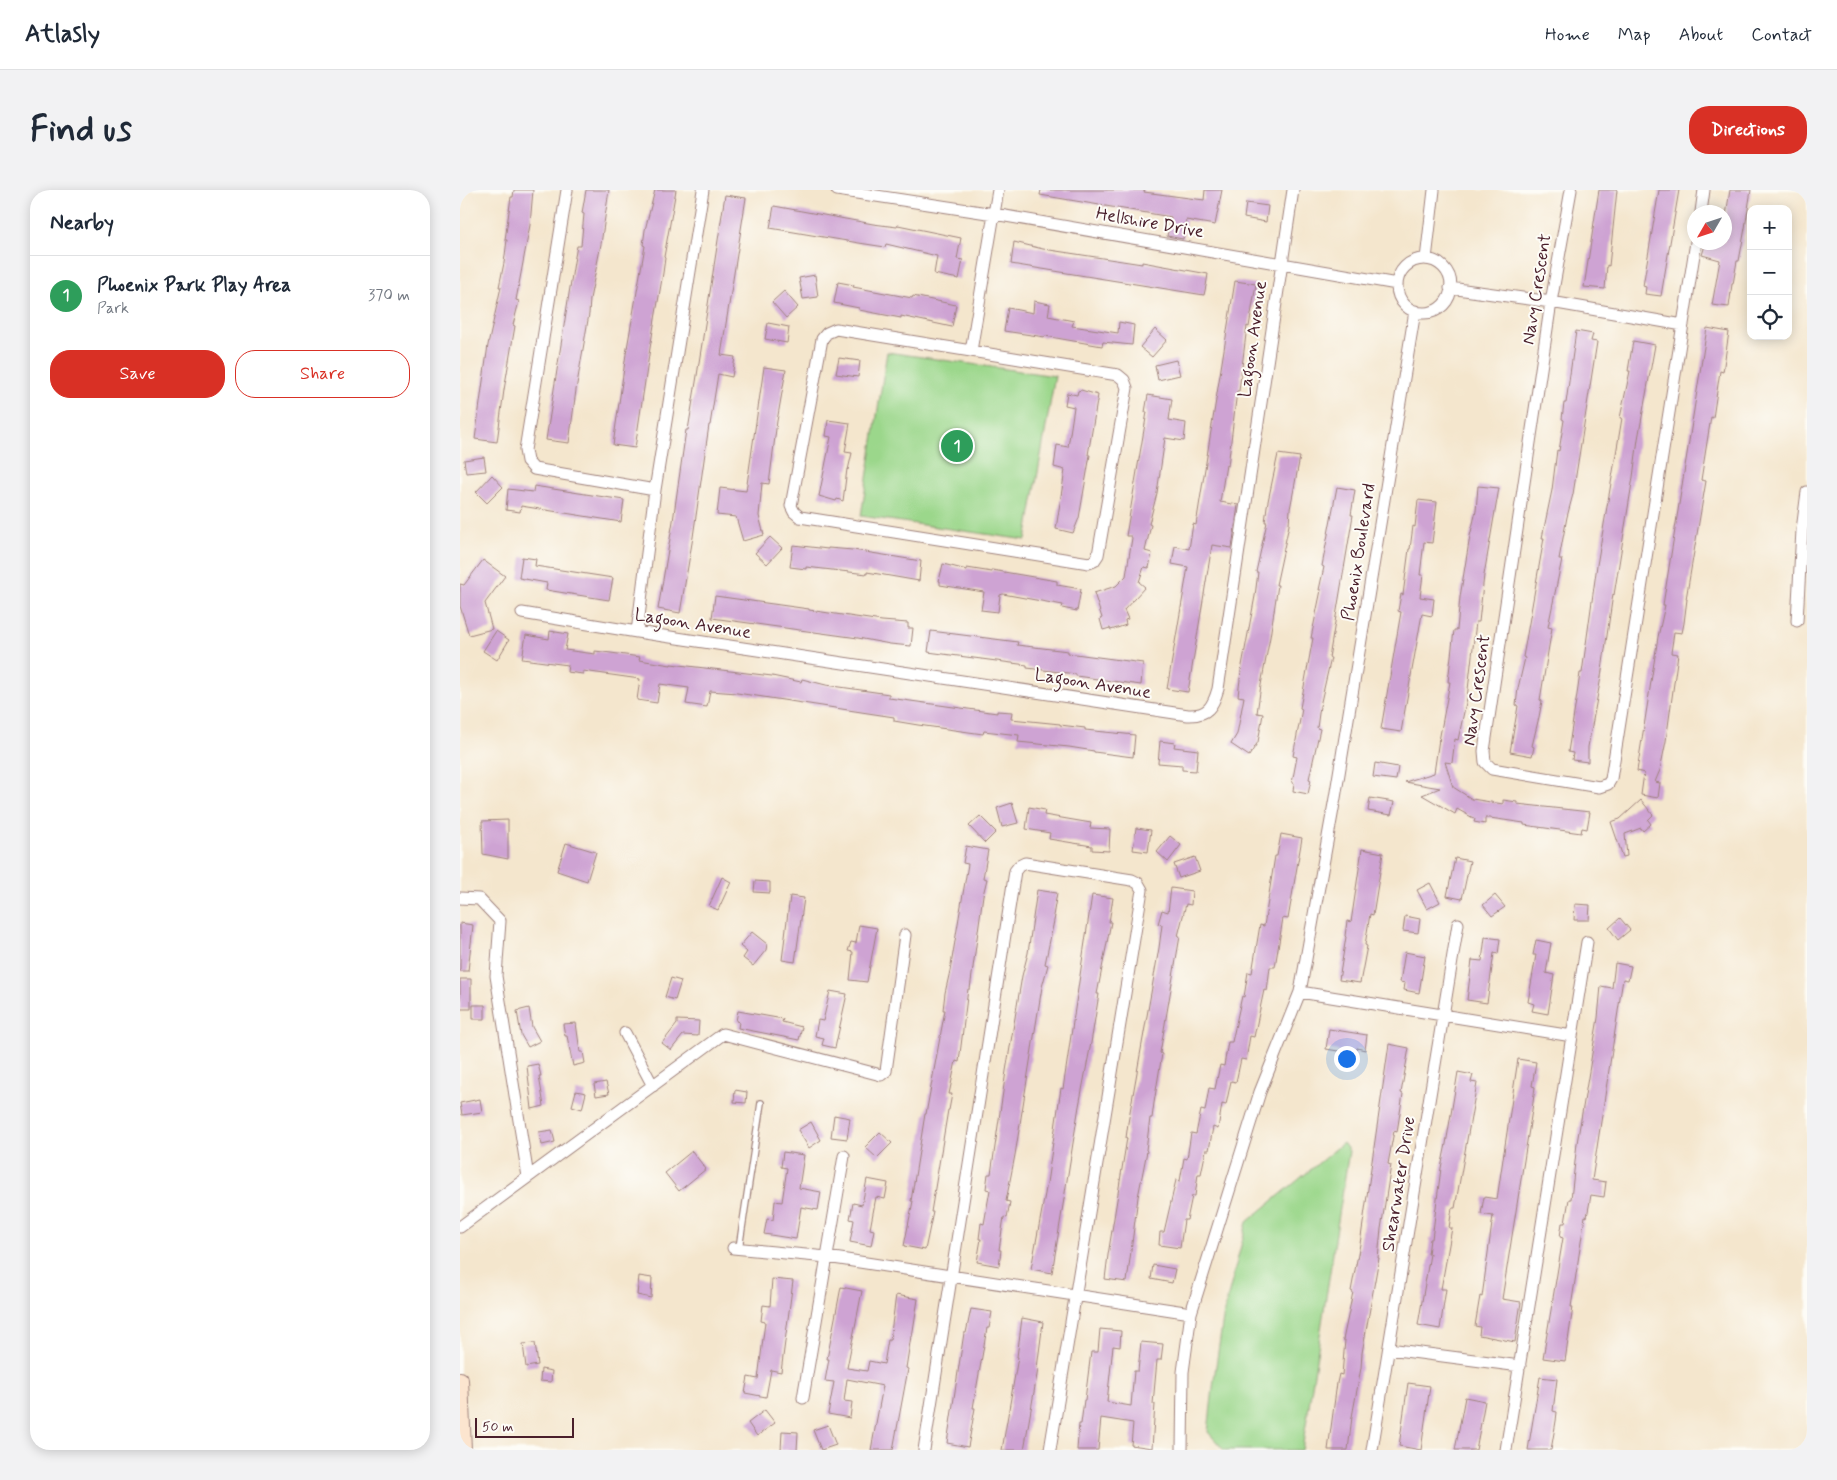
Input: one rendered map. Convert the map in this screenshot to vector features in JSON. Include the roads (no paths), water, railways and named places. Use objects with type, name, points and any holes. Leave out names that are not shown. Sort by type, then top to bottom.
[{"type":"street","points":[[567,190],[525,450],[527,461],[534,469],[655,490]]},
{"type":"street","points":[[637,632],[655,490],[703,190]]},
{"type":"street","name":"Hellshire Drive","points":[[837,190],[1281,262],[1397,284]]},
{"type":"street","points":[[971,351],[998,190]]},
{"type":"street","points":[[1281,262],[1293,190]]},
{"type":"street","points":[[1426,259],[1434,190]]},
{"type":"street","name":"Navy Crescent","points":[[1571,190],[1551,302],[1484,751],[1485,762],[1492,769],[1599,787],[1608,784],[1611,779],[1695,250]]},
{"type":"street","points":[[1702,205],[1704,190]]},
{"type":"street","points":[[1418,259],[1426,259],[1441,265],[1450,279],[1450,288],[1445,303],[1439,308],[1423,312],[1415,311],[1408,307],[1398,292],[1397,284],[1403,268],[1410,262],[1418,259]]},
{"type":"street","name":"Lagoon Avenue","points":[[522,613],[1197,716],[1205,712],[1214,702],[1218,689],[1281,262]]},
{"type":"street","points":[[1450,288],[1551,302],[1683,326]]},
{"type":"street","name":"Phoenix Boulevard","points":[[1182,1450],[1183,1372],[1191,1313],[1260,1092],[1300,992],[1335,798],[1415,311]]},
{"type":"street","points":[[836,329],[971,351],[1118,375],[1124,380],[1127,388],[1098,555],[1094,561],[1089,563],[800,517],[794,512],[791,506],[822,339],[827,332],[836,329]]},
{"type":"street","points":[[1797,621],[1807,492]]},
{"type":"street","points":[[924,1450],[1015,871],[1024,864],[1132,880],[1138,883],[1142,890],[1050,1450]]},
{"type":"street","points":[[460,898],[479,899],[500,922],[496,976],[528,1176]]},
{"type":"street","name":"Shearwater Drive","points":[[1372,1450],[1458,924]]},
{"type":"street","points":[[460,1227],[723,1034],[881,1075],[886,1071],[905,935]]},
{"type":"street","points":[[1506,1450],[1587,942]]},
{"type":"street","points":[[1300,992],[1572,1036]]},
{"type":"street","points":[[624,1033],[653,1086]]},
{"type":"street","points":[[803,1398],[844,1156]]},
{"type":"street","points":[[736,1248],[827,1257],[1191,1313]]},
{"type":"street","points":[[1389,1350],[1520,1366]]},
{"type":"street","points":[[460,1380],[463,1450]]},
{"type":"lane","points":[[736,1248],[760,1103]]},
{"type":"place","name":"Phoenix Park Play Area","points":[[957,446]]}]
